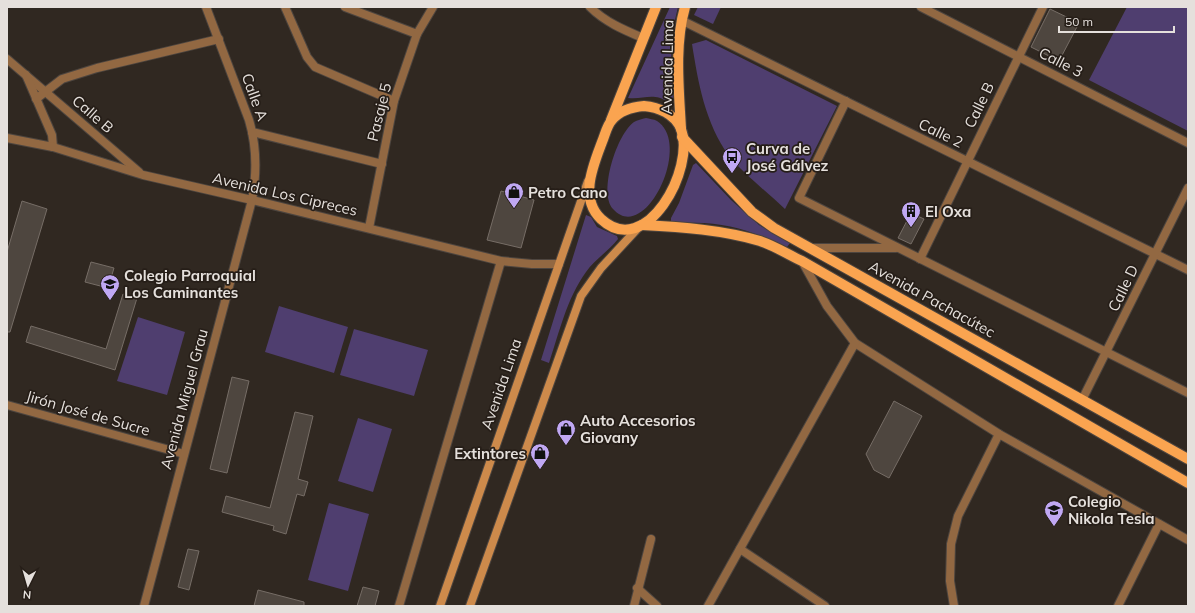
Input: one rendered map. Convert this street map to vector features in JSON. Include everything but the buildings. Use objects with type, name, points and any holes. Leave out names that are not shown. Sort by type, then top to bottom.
[{"type":"main road","name":"Avenida Lima","points":[[610,121],[656,7]]},
{"type":"main road","name":"Avenida Lima","points":[[682,133],[679,51],[681,20],[685,7]]},
{"type":"main road","points":[[470,606],[581,296],[600,268],[662,206],[676,183],[682,160],[682,133],[670,115],[649,106],[625,109],[610,121],[591,172],[590,197],[595,212],[607,224],[614,227],[622,229],[640,227]]},
{"type":"main road","name":"Avenida Pachacútec","points":[[682,133],[752,212],[774,228],[1188,459]]},
{"type":"main road","name":"Avenida Lima","points":[[440,606],[591,172]]},
{"type":"main road","name":"Avenida Pachacútec","points":[[640,227],[690,228],[729,234],[762,242],[802,261],[1188,483]]},
{"type":"street","name":"Calle A","points":[[206,7],[252,132],[257,175],[252,200]]},
{"type":"street","points":[[285,7],[307,57],[315,67],[394,101]]},
{"type":"street","points":[[345,7],[417,34]]},
{"type":"street","name":"Pasaje 5","points":[[369,228],[394,101],[417,34],[433,7]]},
{"type":"street","points":[[590,7],[598,16],[617,27],[643,38]]},
{"type":"street","name":"Calle 3","points":[[921,7],[1188,143]]},
{"type":"street","name":"Calle B","points":[[920,259],[1043,7]]},
{"type":"street","name":"Calle 2","points":[[681,20],[1188,270]]},
{"type":"street","points":[[36,99],[62,79],[97,68],[219,39]]},
{"type":"street","name":"Calle B","points":[[7,59],[143,175]]},
{"type":"street","name":"Calle B","points":[[26,74],[52,135],[53,147]]},
{"type":"street","name":"Avenida Pachacútec","points":[[846,101],[799,198],[1188,393]]},
{"type":"street","points":[[252,132],[382,164]]},
{"type":"street","name":"Avenida Los Cipreces","points":[[7,138],[53,147],[143,175],[369,228],[501,261],[532,264],[559,264]]},
{"type":"street","name":"Calle D","points":[[1082,400],[1188,188]]},
{"type":"street","name":"Avenida Miguel Grau","points":[[144,606],[252,200]]},
{"type":"street","points":[[809,248],[898,248]]},
{"type":"street","points":[[399,606],[501,261]]},
{"type":"street","points":[[802,261],[826,306],[855,343],[1000,434],[1188,540]]},
{"type":"street","points":[[708,606],[855,343]]},
{"type":"street","name":"Jirón José de Sucre","points":[[7,405],[184,454]]},
{"type":"street","points":[[954,606],[950,581],[951,544],[958,516],[1000,434]]},
{"type":"street","points":[[1118,606],[1159,524]]},
{"type":"street","points":[[634,606],[637,588],[651,539]]},
{"type":"street","points":[[740,548],[824,606]]},
{"type":"street","points":[[637,588],[657,606]]},
{"type":"shaded area","points":[[670,7],[678,7],[673,30],[671,52],[672,101],[668,102],[658,97],[628,98]]},
{"type":"shaded area","points":[[698,7],[721,7],[713,24],[694,15]]},
{"type":"shaded area","points":[[1127,7],[1188,7],[1188,131],[1089,80]]},
{"type":"shaded area","points":[[706,40],[837,106],[785,209],[734,162],[714,130],[708,116],[700,87],[692,44]]},
{"type":"shaded area","points":[[646,118],[657,121],[667,133],[670,150],[667,168],[660,187],[650,203],[638,214],[626,216],[613,209],[609,201],[609,177],[616,150],[621,138],[635,121]]},
{"type":"shaded area","points":[[696,163],[731,200],[759,225],[790,243],[787,247],[745,230],[718,224],[671,223],[671,218],[679,203],[693,165]]},
{"type":"shaded area","points":[[586,215],[591,217],[597,227],[617,236],[618,239],[590,267],[579,282],[564,316],[549,363],[541,360]]},
{"type":"shaded area","points":[[279,306],[348,327],[334,373],[265,352]]},
{"type":"shaded area","points":[[138,317],[185,332],[167,395],[117,381]]},
{"type":"shaded area","points":[[354,329],[428,350],[414,396],[340,375]]},
{"type":"shaded area","points":[[358,418],[392,429],[373,492],[338,481]]},
{"type":"shaded area","points":[[329,503],[369,514],[348,591],[308,580]]},
{"type":"place","name":"Curva de José Gálvez","points":[[732,174]]},
{"type":"place","name":"Petro Cano","points":[[514,209]]},
{"type":"place","name":"El Oxa","points":[[911,228]]},
{"type":"place","name":"Colegio Parroquial Los Caminantes","points":[[110,301]]},
{"type":"place","name":"Auto Accesorios Giovany","points":[[566,446]]},
{"type":"place","name":"Extintores","points":[[540,470]]},
{"type":"place","name":"Colegio Nikola Tesla","points":[[1054,527]]}]
